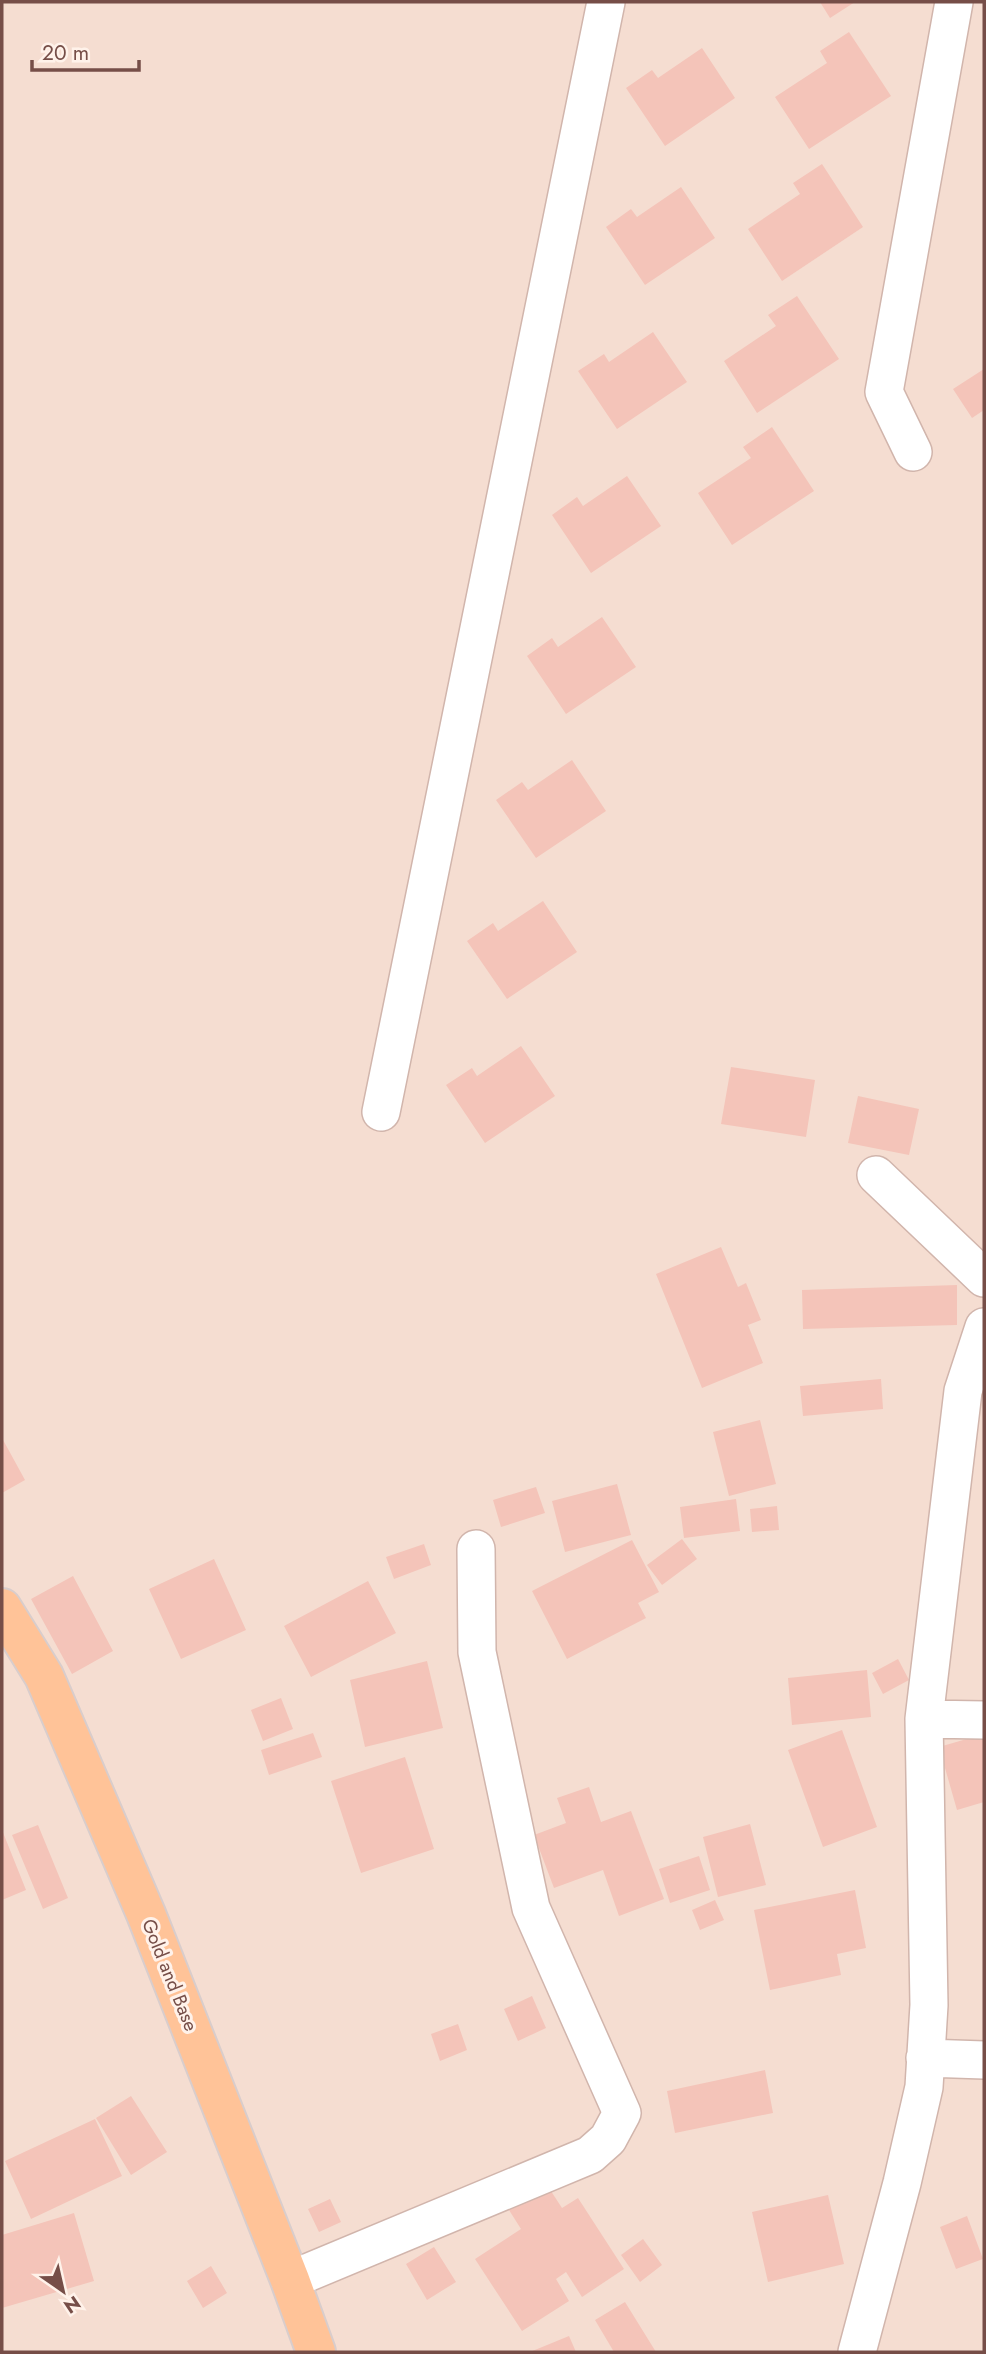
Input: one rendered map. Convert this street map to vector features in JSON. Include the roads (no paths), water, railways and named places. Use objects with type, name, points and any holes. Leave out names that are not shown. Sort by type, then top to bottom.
[{"type":"main road","name":"Gold and Base","points":[[2,1608],[44,1676],[146,1914],[316,2352]]},
{"type":"street","points":[[381,1112],[606,2]]},
{"type":"street","points":[[913,452],[884,392],[954,2]]},
{"type":"street","points":[[876,1175],[984,1278]]},
{"type":"street","points":[[857,2352],[905,2171],[924,2087],[929,2005],[924,1719],[984,1326]]},
{"type":"street","points":[[290,2280],[590,2155],[608,2139],[622,2113],[531,1908],[477,1652],[476,1549]]},
{"type":"street","points":[[924,1719],[984,1720]]},
{"type":"street","points":[[925,2058],[984,2060]]}]
